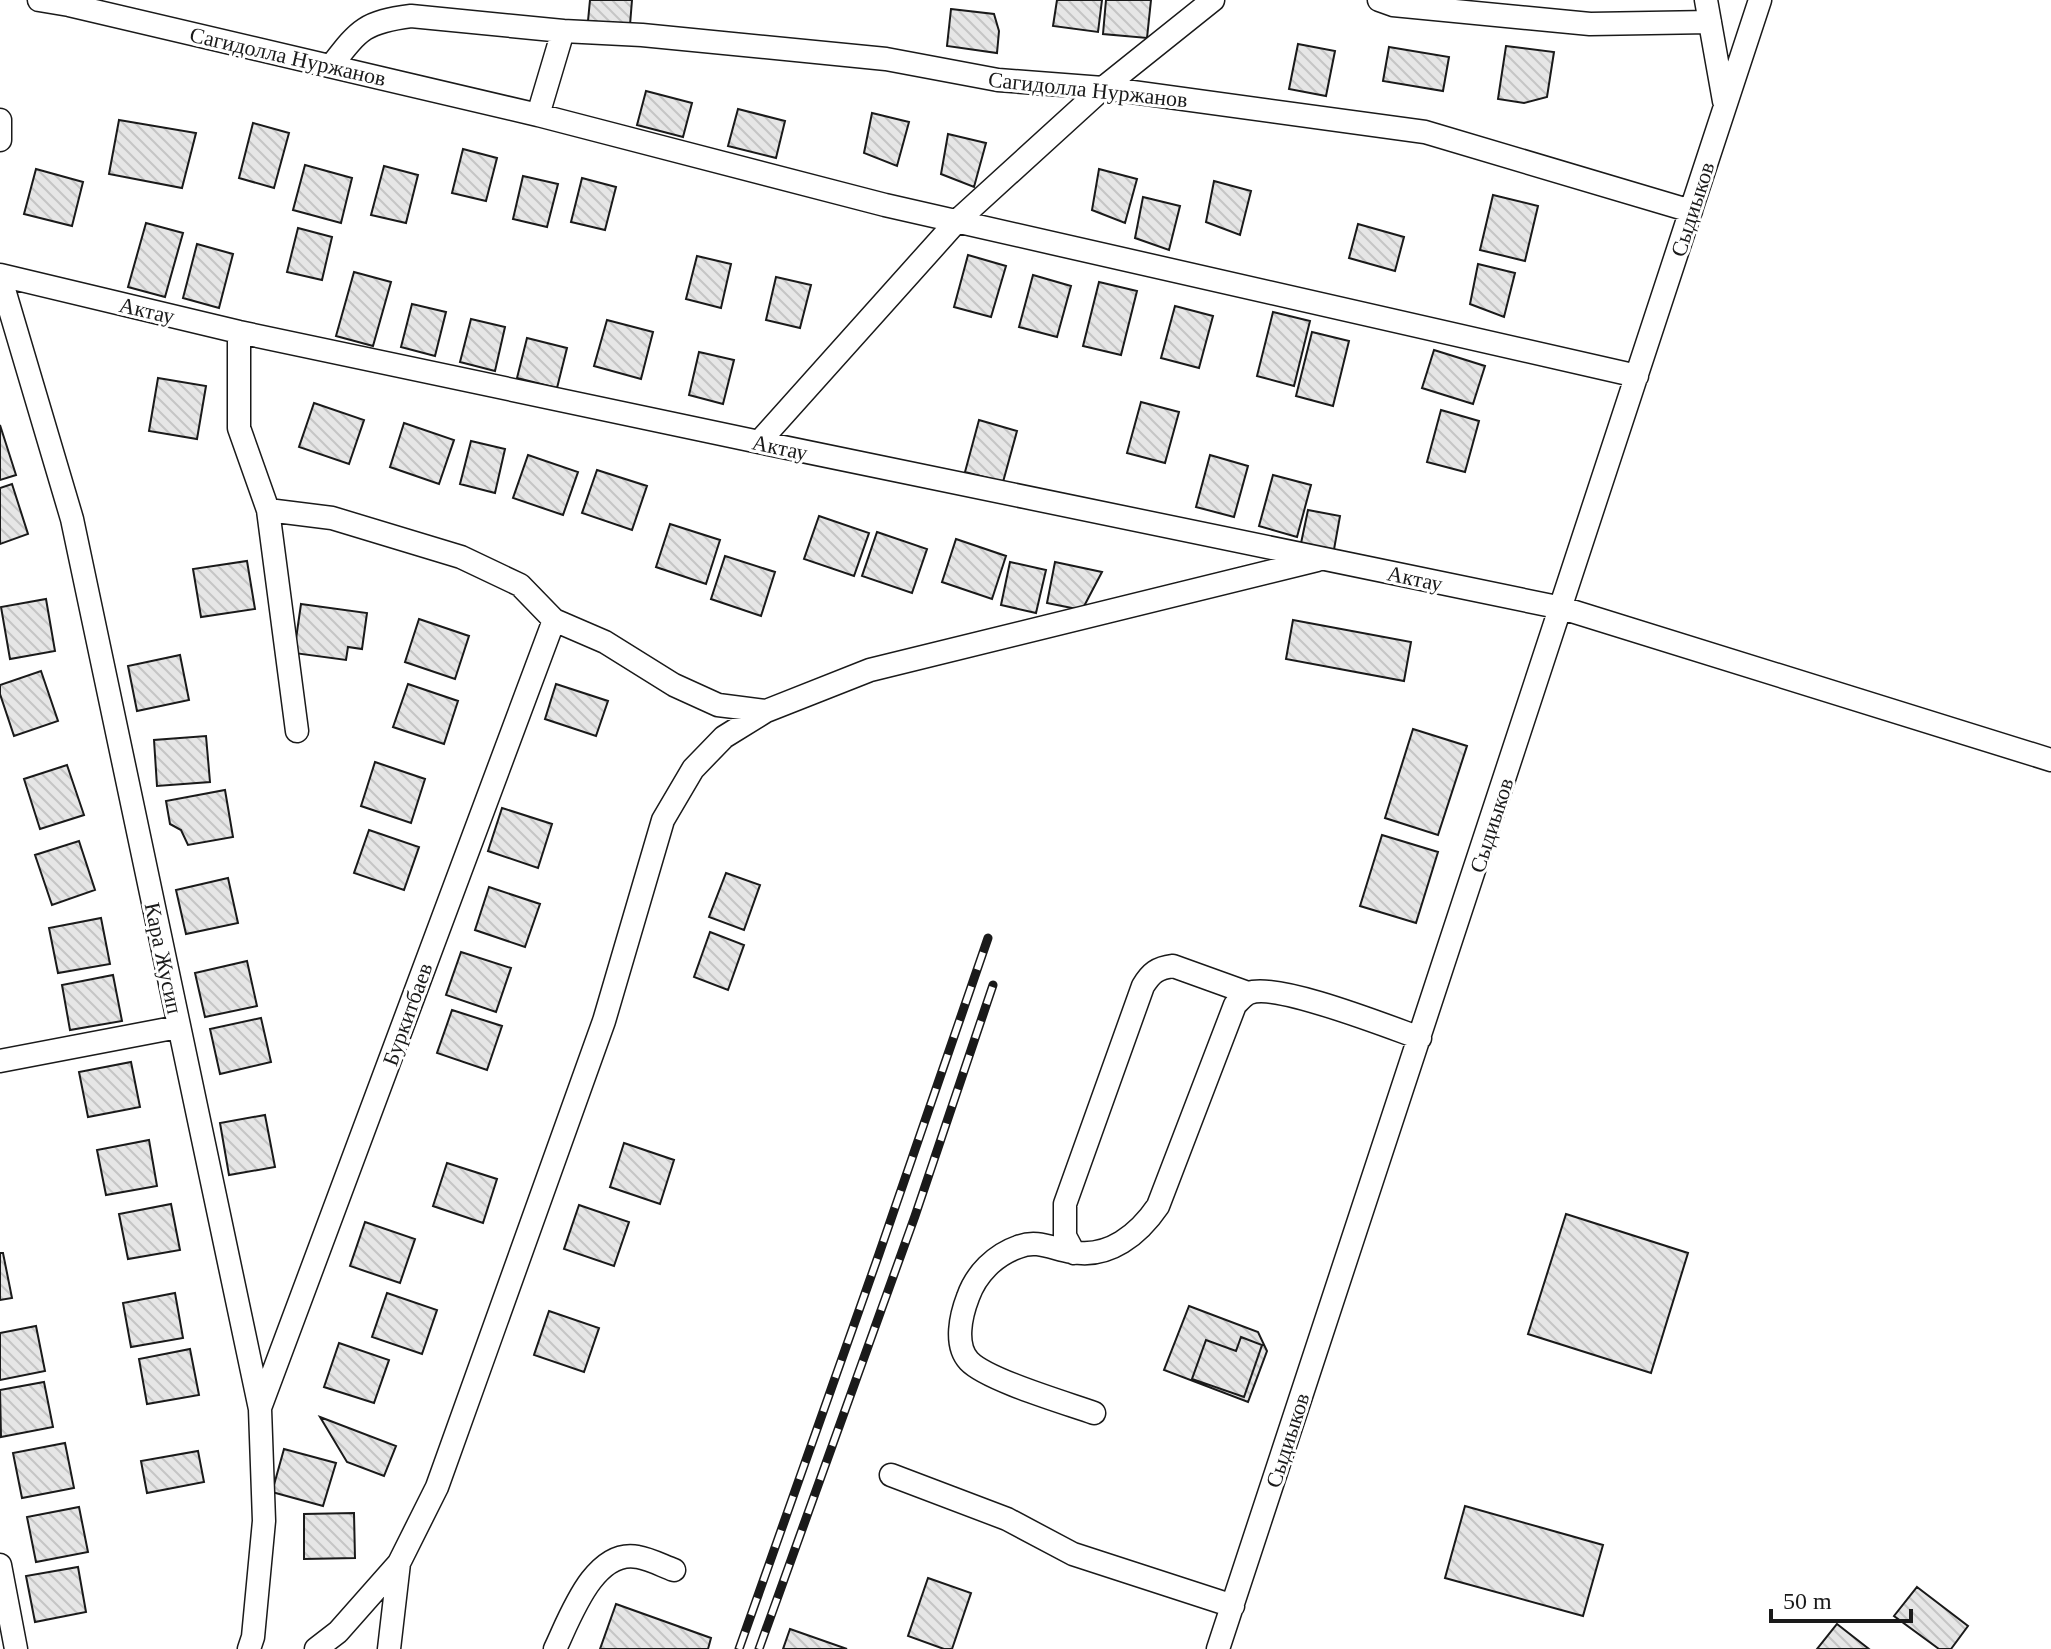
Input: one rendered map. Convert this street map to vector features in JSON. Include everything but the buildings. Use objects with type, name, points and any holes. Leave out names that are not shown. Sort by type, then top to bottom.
[{"type":"street","name":"Сагидолла Нуржанов","points":[[39,0],[538,115],[957,221],[1637,376]]},
{"type":"street","points":[[759,442],[957,221],[1103,88],[1213,0]]},
{"type":"street","points":[[1379,0],[1393,5],[1590,24],[1708,11],[1725,106]]},
{"type":"street","name":"Сыдиыков","points":[[1218,1649],[1760,0]]},
{"type":"street","name":"Сагидолла Нуржанов","points":[[331,66],[368,24],[411,16],[886,59],[998,80],[1103,88],[1425,132],[1691,211]]},
{"type":"street","points":[[538,115],[563,31]]},
{"type":"street","points":[[0,120],[0,140]]},
{"type":"street","name":"Актау","points":[[0,276],[239,332],[1562,608],[2051,760]]},
{"type":"street","name":"Кара Жусип","points":[[0,276],[72,519],[260,1409],[264,1521],[253,1637],[249,1649]]},
{"type":"street","points":[[239,332],[239,428],[268,510],[297,731]]},
{"type":"street","points":[[268,510],[332,518],[461,557],[520,585],[554,620],[605,642],[674,685],[718,705],[766,711]]},
{"type":"street","points":[[316,1649],[338,1632],[399,1563],[437,1487],[604,1021],[663,820],[693,769],[724,737],[766,711],[870,670],[1322,559]]},
{"type":"street","name":"Буркитбаев","points":[[260,1409],[554,620]]},
{"type":"street","points":[[1074,1253],[1065,1236],[1065,1204],[1143,986],[1150,975],[1160,968],[1173,966],[1248,993],[1266,991],[1294,996],[1420,1038]]},
{"type":"street","points":[[1094,1413],[989,1374],[968,1360],[960,1343],[962,1312],[974,1280],[999,1256],[1020,1245],[1042,1244],[1074,1253],[1100,1251],[1126,1241],[1145,1226],[1158,1206],[1235,1005],[1248,993]]},
{"type":"street","points":[[0,1061],[178,1027]]},
{"type":"street","points":[[891,1475],[1007,1519],[1073,1554],[1233,1606]]},
{"type":"street","points":[[555,1649],[584,1593],[607,1562],[636,1556],[674,1570]]},
{"type":"street","points":[[389,1649],[399,1563]]},
{"type":"street","points":[[0,1565],[16,1649]]},
{"type":"railway","points":[[739,1649],[988,938]]},
{"type":"railway","points":[[759,1649],[915,1216],[993,985]]}]
